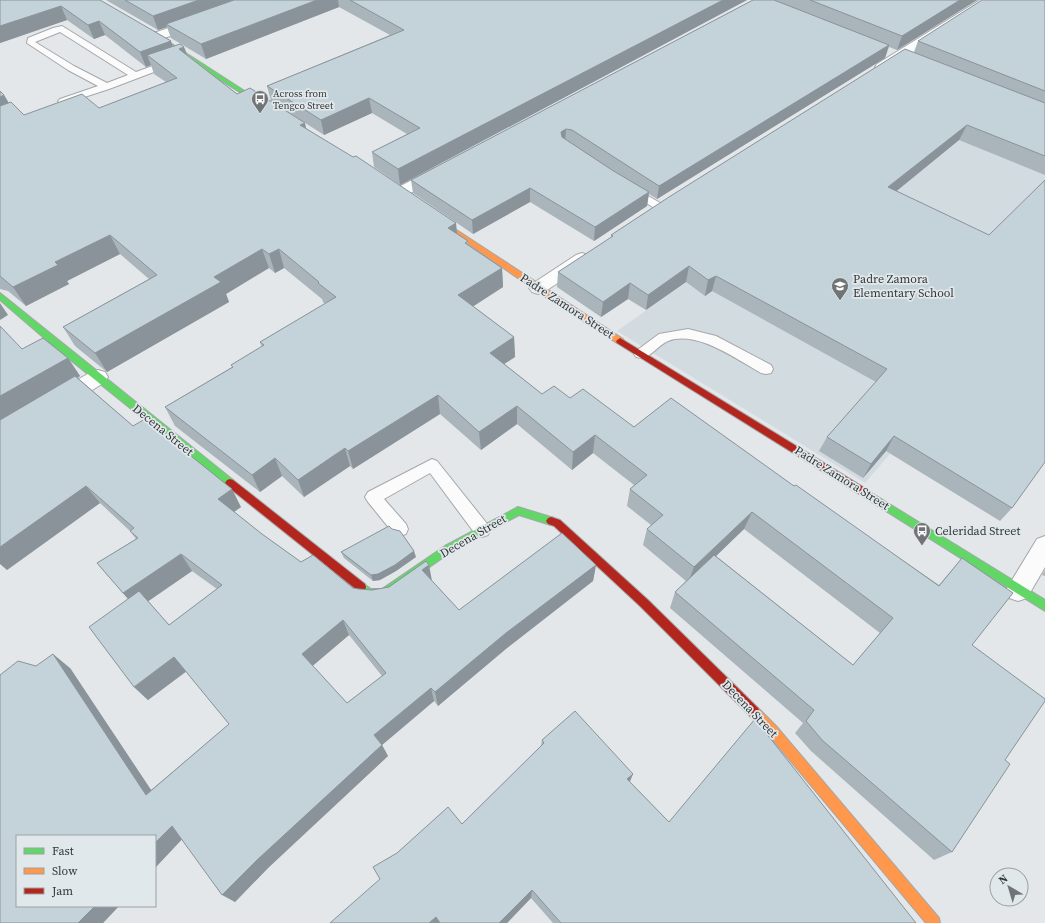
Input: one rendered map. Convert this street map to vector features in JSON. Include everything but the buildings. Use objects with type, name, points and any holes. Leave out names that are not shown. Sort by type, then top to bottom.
[{"type":"street","points":[[872,73],[989,0]]},
{"type":"street","points":[[153,35],[208,18]]},
{"type":"street","points":[[153,35],[190,56],[278,114]]},
{"type":"street","points":[[884,50],[913,62]]},
{"type":"street","points":[[400,193],[450,166]]},
{"type":"street","name":"Padre Zamora Street","points":[[426,211],[538,288],[641,354],[1045,606]]},
{"type":"street","points":[[538,288],[596,250]]},
{"type":"street","name":"Decena Street","points":[[0,296],[98,377],[369,594],[384,593],[448,549],[518,511],[557,522],[644,603],[772,730],[934,923]]},
{"type":"street","points":[[46,408],[98,377]]},
{"type":"street","points":[[1018,590],[1045,546]]},
{"type":"lane","points":[[106,87],[71,68],[31,43],[31,40],[62,29],[136,76]]},
{"type":"lane","points":[[56,103],[106,87],[190,56]]},
{"type":"lane","points":[[622,184],[660,207]]},
{"type":"lane","points":[[641,354],[664,337],[688,334],[711,339],[766,369]]},
{"type":"lane","points":[[400,529],[373,497],[432,465],[482,530]]},
{"type":"shaded area","name":"Padre Zamora Elementary School","points":[[942,102],[1045,144],[1045,272],[865,483],[617,331]]},
{"type":"traffic: fast","points":[[162,40],[268,108]]},
{"type":"traffic: fast","points":[[0,296],[61,348],[230,483]]},
{"type":"traffic: fast","points":[[865,493],[1045,606]]},
{"type":"traffic: fast","points":[[361,587],[369,594],[384,593],[448,549],[518,511],[551,521]]},
{"type":"traffic: slow","points":[[432,216],[538,288],[620,341]]},
{"type":"traffic: slow","points":[[754,712],[772,730],[934,923]]},
{"type":"traffic: jam","points":[[620,341],[865,493]]},
{"type":"traffic: jam","points":[[230,483],[361,587]]},
{"type":"traffic: jam","points":[[551,521],[557,523],[644,603],[754,712]]},
{"type":"place","name":"Across from Tengco Street","points":[[260,114]]},
{"type":"place","name":"Padre Zamora Elementary School","points":[[840,301]]},
{"type":"place","name":"Celeridad Street","points":[[922,546]]}]
